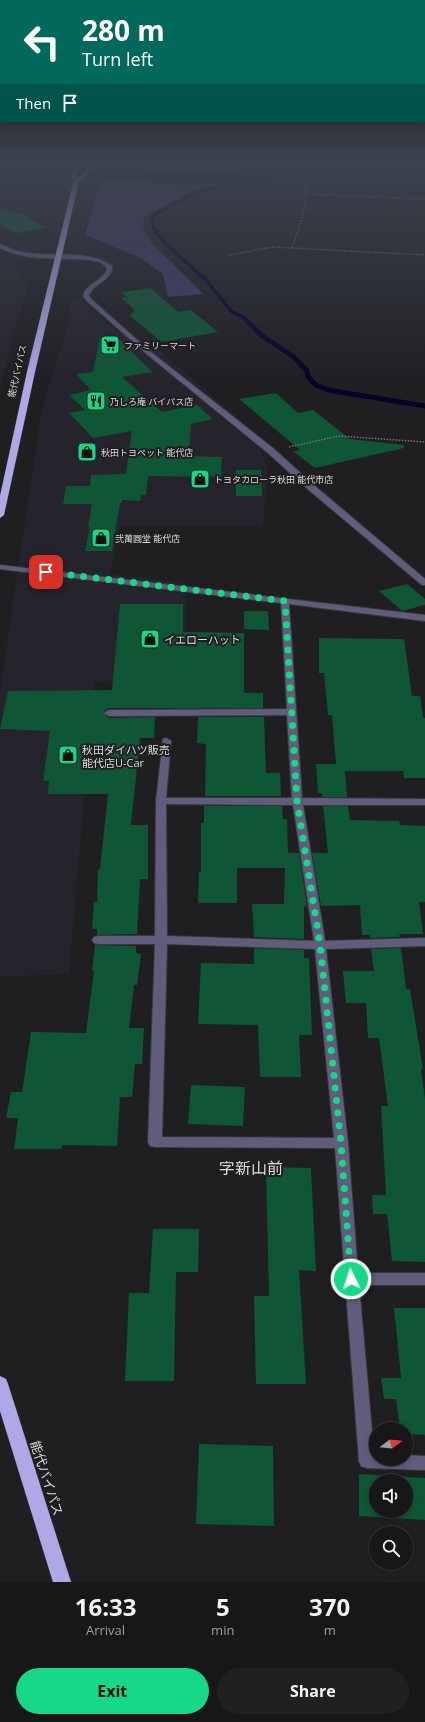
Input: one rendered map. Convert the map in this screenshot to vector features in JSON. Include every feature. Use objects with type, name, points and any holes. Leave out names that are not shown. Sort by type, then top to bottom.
[{"type":"highway","name":"能代バイパス","points":[[0,515],[62,239]]},
{"type":"highway","name":"能代バイパス","points":[[0,1384],[62,1582]]},
{"type":"street","points":[[0,246],[14,253],[90,259],[107,264],[110,267],[108,273],[88,288],[86,296],[89,300],[150,354],[271,451],[313,489],[425,583]]},
{"type":"street","points":[[0,567],[424,618],[425,629]]},
{"type":"street","points":[[285,601],[297,801],[320,944],[341,1143],[367,1461],[425,1463]]},
{"type":"street","points":[[109,713],[292,712]]},
{"type":"street","points":[[166,741],[161,801],[160,940],[155,1142],[341,1143]]},
{"type":"street","points":[[161,801],[425,802]]},
{"type":"street","points":[[98,940],[320,944],[425,942]]},
{"type":"street","points":[[351,1279],[425,1279]]},
{"type":"path","points":[[292,247],[295,239]]},
{"type":"path","points":[[228,255],[274,248],[292,247],[425,255]]},
{"type":"path","points":[[271,451],[339,436],[425,442]]},
{"type":"shaded area","points":[[94,239],[149,239],[203,294],[168,297],[163,274],[141,258]]},
{"type":"shaded area","points":[[0,257],[28,283],[10,349],[0,394]]},
{"type":"shaded area","points":[[72,298],[77,298],[113,329],[160,351],[256,434],[268,469],[263,526],[120,526],[110,574],[186,583],[184,680],[94,681],[69,974],[0,976],[0,691],[42,408],[64,340]]},
{"type":"building","points":[[151,288],[178,312],[191,310],[218,332],[162,342],[130,316],[135,310],[121,298],[127,297],[122,292]]},
{"type":"building","points":[[100,338],[118,338],[152,372],[122,377],[162,412],[197,405],[213,419],[191,424],[189,456],[222,457],[221,477],[148,476],[146,495],[142,495],[140,501],[122,500],[122,503],[120,503],[112,551],[85,551],[90,527],[88,527],[92,504],[63,504],[66,486],[90,486],[91,475],[126,474],[132,431],[93,438],[69,413],[85,410],[69,395],[91,390],[76,374],[93,372]]},
{"type":"building","points":[[276,393],[298,413],[313,410],[350,439],[404,445],[404,448],[315,468],[293,451],[300,450],[239,399]]},
{"type":"building","points":[[236,470],[261,470],[262,496],[236,496]]},
{"type":"building","points":[[407,584],[425,599],[425,605],[402,611],[379,591]]},
{"type":"building","points":[[120,604],[183,604],[183,632],[244,633],[244,693],[263,693],[263,708],[109,708],[103,712],[109,718],[155,717],[154,738],[140,738],[131,825],[148,825],[148,879],[140,879],[137,934],[97,935],[97,929],[92,929],[94,902],[97,902],[98,869],[100,869],[108,794],[48,794],[49,781],[43,781],[50,731],[0,729],[8,691],[112,690]]},
{"type":"building","points":[[244,611],[268,611],[269,630],[244,629]]},
{"type":"building","points":[[319,638],[404,639],[412,696],[420,696],[423,718],[425,718],[425,778],[404,778],[403,771],[345,771],[347,797],[322,797],[322,793],[318,793],[316,764],[336,764],[332,715],[328,715],[324,673],[319,673]]},
{"type":"building","points":[[198,717],[264,717],[266,773],[280,773],[281,796],[205,796],[206,744],[197,743]]},
{"type":"building","points":[[204,806],[282,806],[283,819],[287,819],[288,853],[299,853],[307,906],[304,906],[304,939],[254,937],[252,904],[284,904],[285,868],[237,868],[237,903],[198,903],[199,872],[201,872],[201,823],[204,823]]},
{"type":"building","points":[[323,806],[348,806],[350,820],[399,821],[400,825],[425,826],[425,902],[419,902],[423,934],[399,934],[400,937],[370,938],[370,935],[362,935],[360,905],[321,906],[312,853],[328,853]]},
{"type":"building","points":[[95,945],[136,946],[136,953],[141,954],[137,985],[134,985],[129,1028],[144,1028],[142,1064],[135,1064],[132,1097],[120,1097],[117,1146],[62,1145],[62,1149],[14,1149],[18,1118],[6,1118],[11,1092],[22,1092],[31,1032],[86,1033],[94,971],[92,971]]},
{"type":"building","points":[[254,948],[304,950],[304,958],[309,958],[312,1035],[299,1035],[301,1077],[260,1077],[258,1025],[198,1024],[201,963],[254,964]]},
{"type":"building","points":[[401,948],[406,989],[410,989],[423,1069],[421,1069],[425,1099],[425,1262],[392,1261],[387,1214],[373,1214],[372,1195],[386,1195],[381,1106],[388,1106],[379,1038],[368,1038],[366,1003],[346,1003],[343,971],[374,971],[371,949]]},
{"type":"building","points":[[191,1085],[245,1087],[243,1126],[188,1124]]},
{"type":"building","points":[[266,1167],[311,1168],[316,1271],[299,1270],[306,1384],[256,1384],[254,1296],[269,1296]]},
{"type":"building","points":[[153,1229],[199,1229],[198,1272],[176,1272],[174,1381],[125,1381],[129,1293],[149,1293]]},
{"type":"building","points":[[394,1308],[425,1308],[425,1435],[413,1434],[413,1422],[399,1422],[396,1399],[384,1399],[381,1378],[401,1378]]},
{"type":"building","points":[[199,1444],[273,1446],[274,1526],[196,1524]]},
{"type":"building","points":[[359,1474],[369,1475],[369,1517],[359,1516]]},
{"type":"building","points":[[413,1477],[425,1478],[425,1520],[392,1518],[413,1518]]},
{"type":"waterway","points":[[161,239],[207,281],[232,312],[243,317],[261,335],[294,357],[307,371],[308,377],[316,385],[328,390],[425,406]]},
{"type":"place","name":"ファミリーマート","points":[[110,345]]},
{"type":"place","name":"乃しろ庵 バイパス店","points":[[96,401]]},
{"type":"place","name":"秋田トヨペット 能代店","points":[[87,452]]},
{"type":"place","name":"トヨタカローラ秋田 能代市店","points":[[200,479]]},
{"type":"place","name":"弐萬圓堂 能代店","points":[[101,538]]},
{"type":"place","name":"イエローハット","points":[[150,639]]},
{"type":"place","name":"秋田ダイハツ販売 能代店U-Car","points":[[68,755]]},
{"type":"district","name":"字新山前","points":[[251,1168]]},
{"type":"route","points":[[46,572],[285,601],[297,801],[320,944],[341,1143],[351,1279]]}]
